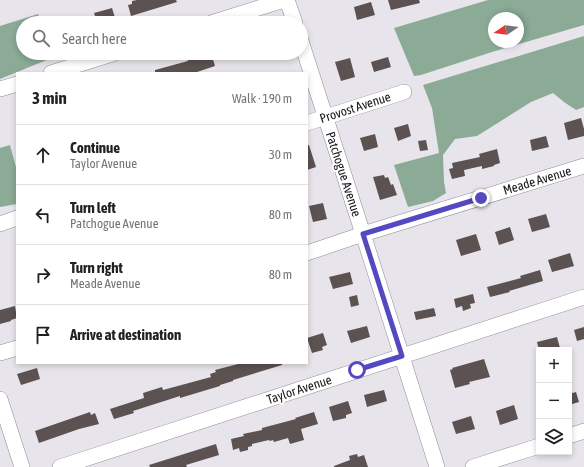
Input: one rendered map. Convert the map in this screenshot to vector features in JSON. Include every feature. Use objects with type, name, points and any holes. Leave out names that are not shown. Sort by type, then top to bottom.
[{"type":"street","points":[[233,16],[284,0]]},
{"type":"street","points":[[288,0],[293,16]]},
{"type":"street","points":[[54,72],[93,60]]},
{"type":"street","name":"Patchogue Avenue","points":[[307,60],[437,467]]},
{"type":"street","points":[[0,89],[16,84]]},
{"type":"street","name":"Provost Avenue","points":[[308,123],[404,92]]},
{"type":"street","name":"Meade Avenue","points":[[308,253],[363,234],[584,166]]},
{"type":"street","points":[[0,224],[16,218]]},
{"type":"street","name":"Taylor Avenue","points":[[60,467],[584,297]]},
{"type":"street","points":[[0,353],[16,348]]},
{"type":"street","points":[[0,399],[22,467]]},
{"type":"street","points":[[572,435],[584,431]]},
{"type":"street","points":[[473,467],[536,447]]},
{"type":"green space","points":[[488,0],[584,0],[584,25],[524,43],[524,12],[488,12],[488,48],[506,48],[414,76],[394,28]]},
{"type":"green space","points":[[16,21],[16,60],[47,60],[0,79],[0,26]]},
{"type":"green space","points":[[584,36],[584,107],[576,110],[553,93],[531,102],[477,136],[455,139],[443,155],[446,193],[433,201],[408,207],[394,165],[439,153],[432,108],[423,85]]},
{"type":"green space","points":[[10,145],[16,167],[16,204],[0,207],[0,148]]},
{"type":"building","points":[[176,0],[177,2],[131,16],[128,5],[132,4],[132,1]]},
{"type":"building","points":[[388,0],[419,0],[420,3],[391,10]]},
{"type":"building","points":[[371,2],[375,15],[357,20],[354,7]]},
{"type":"building","points":[[112,8],[114,16],[95,16],[94,13]]},
{"type":"building","points":[[388,57],[391,67],[374,72],[371,62]]},
{"type":"building","points":[[350,58],[355,77],[341,81],[335,62]]},
{"type":"building","points":[[213,60],[215,66],[197,72],[155,72],[155,70],[188,61]]},
{"type":"building","points":[[581,118],[584,136],[568,140],[564,123]]},
{"type":"building","points":[[408,124],[411,136],[398,141],[394,128]]},
{"type":"building","points":[[375,134],[378,147],[364,151],[360,138]]},
{"type":"building","points":[[546,136],[549,147],[532,151],[530,140]]},
{"type":"building","points":[[426,140],[428,150],[420,151],[418,141]]},
{"type":"building","points":[[308,145],[309,145],[316,167],[308,170]]},
{"type":"building","points":[[497,149],[500,163],[482,169],[482,166],[464,170],[465,176],[452,179],[449,169],[453,168],[452,163],[480,157],[479,154]]},
{"type":"building","points":[[384,175],[385,178],[388,177],[391,185],[393,184],[397,195],[380,200],[373,177]]},
{"type":"building","points":[[323,203],[327,219],[313,222],[309,206]]},
{"type":"building","points":[[546,214],[550,227],[532,232],[528,219]]},
{"type":"building","points":[[510,227],[514,240],[499,245],[495,232]]},
{"type":"building","points":[[476,234],[481,250],[461,256],[456,240]]},
{"type":"building","points":[[570,253],[574,266],[552,272],[548,260]]},
{"type":"building","points":[[540,270],[543,281],[490,297],[487,287],[521,278],[520,276]]},
{"type":"building","points":[[350,272],[353,284],[333,289],[329,277]]},
{"type":"building","points":[[473,294],[475,303],[470,304],[471,308],[463,311],[462,306],[456,308],[454,299]]},
{"type":"building","points":[[357,295],[359,305],[351,307],[349,297]]},
{"type":"building","points":[[15,306],[16,318],[0,324],[0,310]]},
{"type":"building","points":[[434,308],[436,316],[416,320],[414,312]]},
{"type":"building","points":[[367,326],[370,337],[351,343],[347,331]]},
{"type":"building","points":[[584,327],[584,339],[577,341],[574,330]]},
{"type":"building","points":[[323,333],[327,345],[322,347],[323,350],[312,353],[308,338]]},
{"type":"building","points":[[557,337],[560,347],[538,347],[537,342]]},
{"type":"building","points":[[484,359],[490,377],[469,382],[470,384],[455,388],[450,370],[453,369],[452,368]]},
{"type":"building","points":[[238,364],[282,364],[233,380],[220,386],[180,398],[180,396],[133,411],[134,413],[114,419],[110,409],[144,398],[143,393],[162,387],[163,390],[211,377],[210,374],[216,372],[215,370]]},
{"type":"building","points":[[37,368],[40,379],[21,385],[17,374]]},
{"type":"building","points":[[384,390],[387,401],[367,407],[364,395]]},
{"type":"building","points":[[576,392],[579,402],[572,404],[572,393]]},
{"type":"building","points":[[348,401],[352,413],[346,415],[346,418],[333,421],[329,407]]},
{"type":"building","points":[[514,405],[518,419],[500,425],[496,411]]},
{"type":"building","points":[[90,412],[91,415],[95,413],[99,424],[79,429],[39,443],[35,431]]},
{"type":"building","points":[[314,412],[318,424],[301,429],[304,440],[290,444],[288,438],[274,442],[273,440],[269,440],[252,444],[252,446],[248,447],[248,450],[240,452],[239,448],[233,450],[231,439]]},
{"type":"building","points":[[471,416],[475,429],[456,434],[452,422]]},
{"type":"building","points":[[216,444],[219,455],[186,465],[187,467],[150,467],[149,465]]},
{"type":"building","points":[[357,454],[358,457],[364,455],[368,467],[334,467],[350,460],[349,456]]},
{"type":"route","points":[[357,370],[402,356],[363,234],[481,198]]}]
